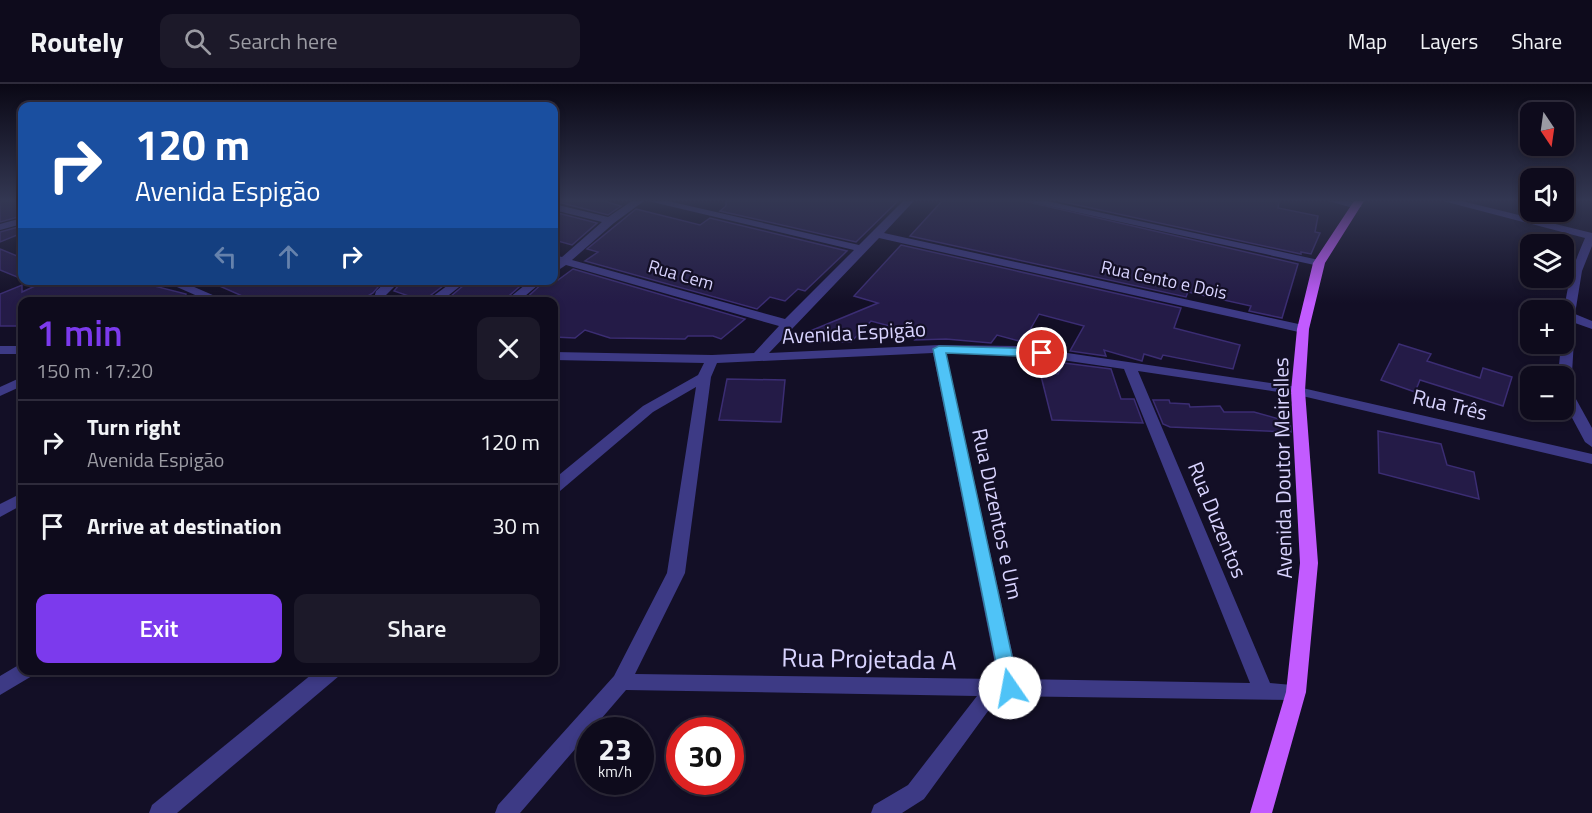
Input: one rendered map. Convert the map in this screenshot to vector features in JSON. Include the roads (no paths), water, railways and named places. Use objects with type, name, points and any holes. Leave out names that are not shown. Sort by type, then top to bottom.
[{"type":"main road","name":"Avenida Doutor Meirelles","points":[[1261,813],[1296,692],[1309,563],[1298,391],[1304,329],[1319,262],[1337,235]]},
{"type":"street","points":[[560,260],[592,235]]},
{"type":"street","points":[[801,235],[862,249]]},
{"type":"street","points":[[757,358],[787,324],[875,235]]},
{"type":"street","name":"Rua Cento e Dois","points":[[881,235],[1304,329]]},
{"type":"street","points":[[1192,235],[1319,262]]},
{"type":"street","points":[[1571,300],[1576,271],[1592,236]]},
{"type":"street","name":"Rua Cem","points":[[560,260],[787,324]]},
{"type":"street","points":[[179,285],[210,297]]},
{"type":"street","points":[[380,297],[390,285]]},
{"type":"street","points":[[438,297],[456,285]]},
{"type":"street","points":[[517,297],[532,285]]},
{"type":"street","points":[[1574,318],[1592,326]]},
{"type":"street","name":"Avenida Espigão","points":[[558,356],[712,359],[939,349],[1020,350],[1298,391]]},
{"type":"street","name":"Rua Duzentos e Um","points":[[939,349],[1002,688]]},
{"type":"street","points":[[0,350],[18,350]]},
{"type":"street","points":[[1566,354],[1564,390],[1592,442]]},
{"type":"street","points":[[506,813],[621,682],[676,573],[704,377],[712,359]]},
{"type":"street","name":"Rua Duzentos","points":[[1129,365],[1263,691]]},
{"type":"street","points":[[558,484],[648,409],[704,377]]},
{"type":"street","points":[[0,392],[18,383]]},
{"type":"street","name":"Rua Três","points":[[1298,391],[1592,459]]},
{"type":"street","points":[[0,511],[18,500]]},
{"type":"street","points":[[0,687],[18,675]]},
{"type":"street","points":[[160,813],[326,675]]},
{"type":"street","name":"Rua Projetada A","points":[[621,682],[1296,692]]},
{"type":"street","points":[[882,813],[916,792],[1002,688]]}]
